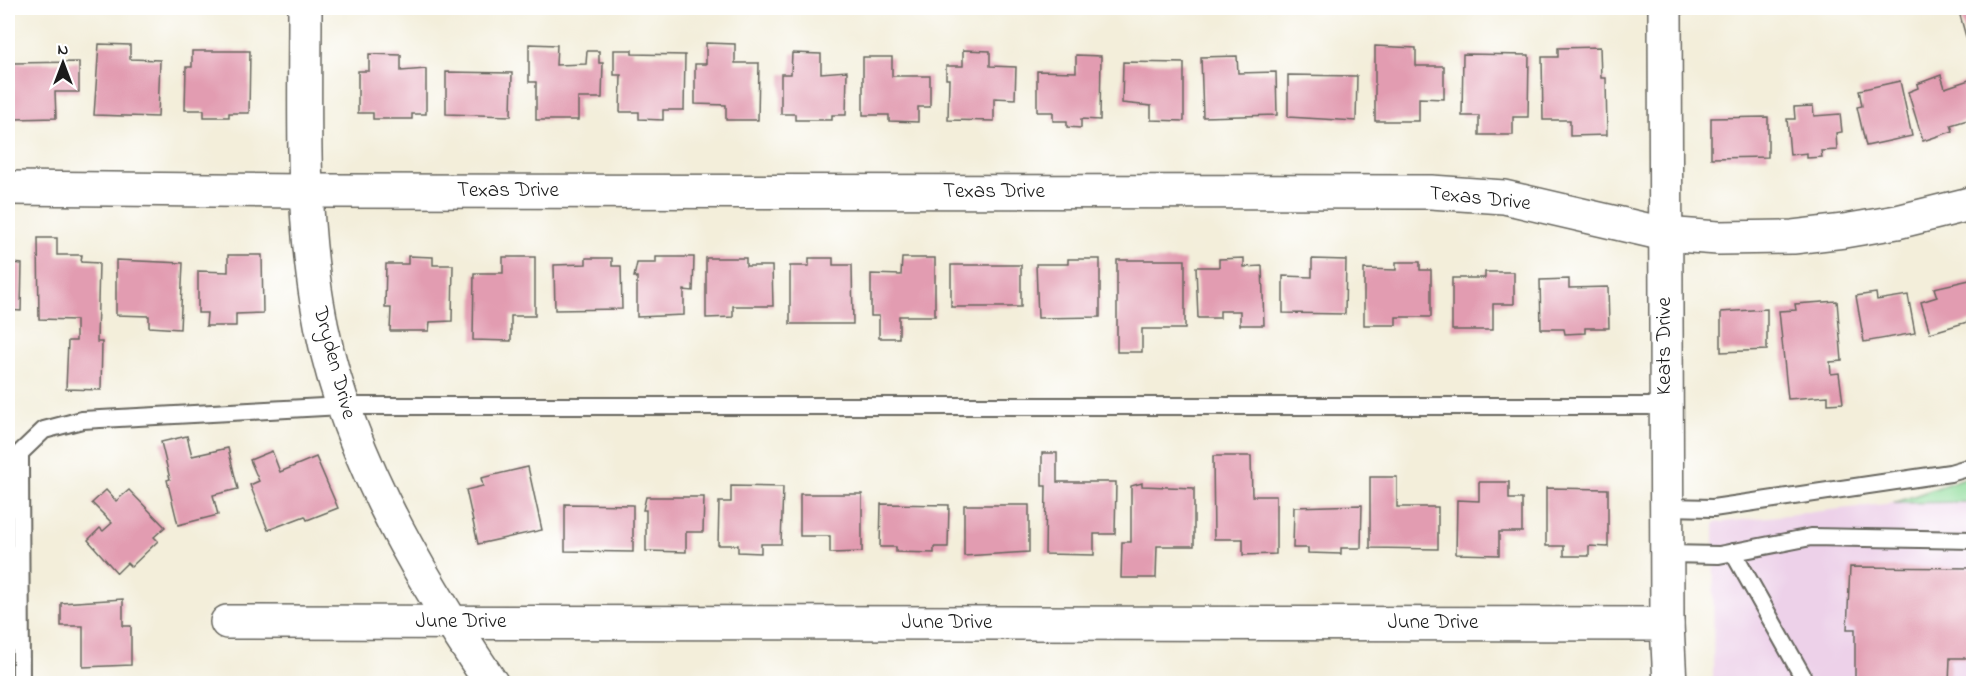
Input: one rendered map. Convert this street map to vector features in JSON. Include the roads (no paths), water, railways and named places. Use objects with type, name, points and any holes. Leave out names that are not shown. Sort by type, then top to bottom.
[{"type":"street","name":"Dryden Drive","points":[[305,8],[305,191],[317,303],[342,406],[400,534],[450,622],[492,684]]},
{"type":"street","name":"Keats Drive","points":[[1665,8],[1666,507],[1670,684]]},
{"type":"street","name":"Texas Drive","points":[[8,188],[305,191],[1431,192],[1504,197],[1664,234],[1718,238],[1793,237],[1898,222],[1974,203]]},
{"type":"street","name":"June Drive","points":[[227,621],[1667,624]]},
{"type":"lane","points":[[21,684],[20,453],[44,430],[82,420],[342,406],[1666,406]]},
{"type":"lane","points":[[1666,507],[1713,508],[1950,473],[1974,466]]},
{"type":"lane","points":[[1667,554],[1733,552],[1811,537],[1974,540]]},
{"type":"lane","points":[[1733,552],[1802,675],[1802,684]]}]
